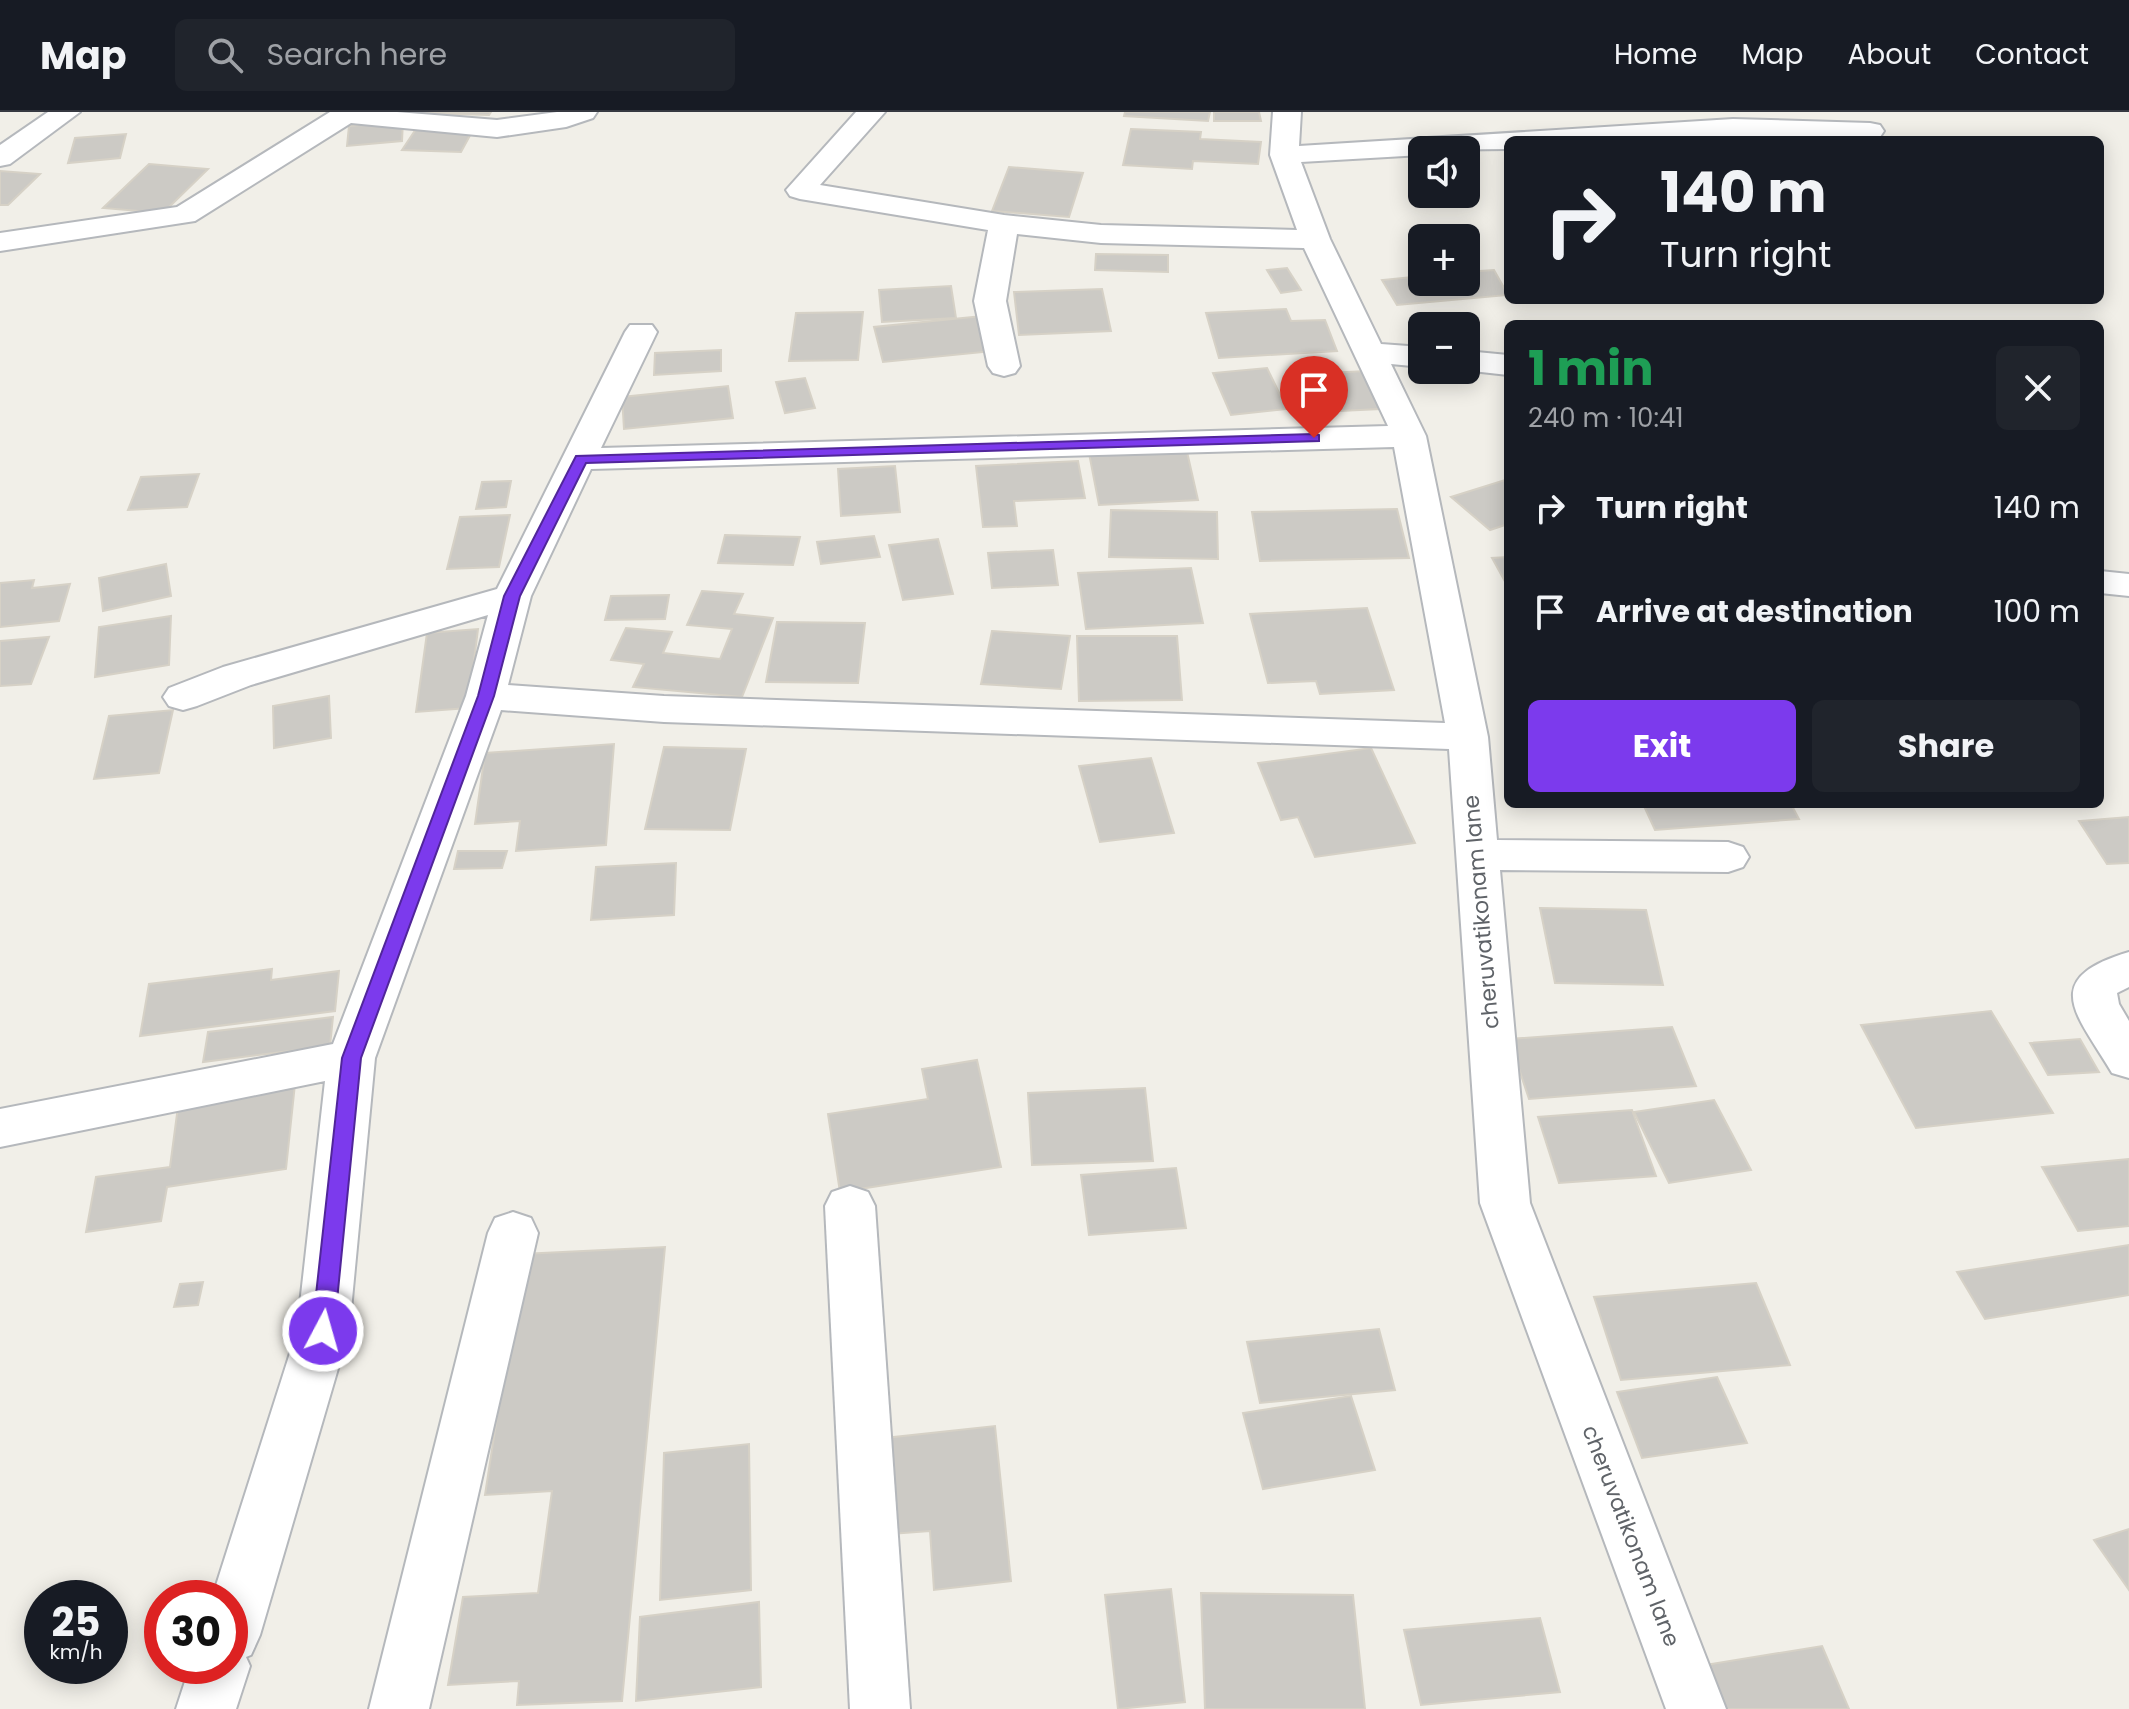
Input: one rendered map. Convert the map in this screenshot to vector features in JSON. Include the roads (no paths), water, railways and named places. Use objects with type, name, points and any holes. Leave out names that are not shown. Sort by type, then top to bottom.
[{"type":"street","points":[[0,158],[20,130],[66,112]]},
{"type":"street","points":[[0,242],[185,215],[347,113],[520,129],[560,122],[583,112]]},
{"type":"street","points":[[871,112],[800,190],[1004,224],[1101,234],[1315,239]]},
{"type":"street","name":"cheruvatikonam lane","points":[[1287,112],[1284,155],[1315,239],[1409,436],[1468,737],[1505,1203],[1696,1709]]},
{"type":"street","points":[[1584,136],[1733,127],[1870,131]]},
{"type":"street","points":[[1284,155],[1504,141]]},
{"type":"street","points":[[1004,224],[990,301],[1004,366]]},
{"type":"street","points":[[247,1580],[323,1331],[351,1058],[486,696],[512,596],[641,332]]},
{"type":"street","points":[[1369,353],[1408,356]]},
{"type":"street","points":[[1480,362],[1504,365]]},
{"type":"street","points":[[581,459],[1409,436]]},
{"type":"street","points":[[2104,582],[2129,585]]},
{"type":"street","points":[[183,697],[237,676],[512,596]]},
{"type":"street","points":[[486,696],[664,709],[1468,737]]},
{"type":"street","points":[[1477,855],[1728,857]]},
{"type":"street","points":[[2129,968],[2102,980],[2094,992],[2096,1006],[2129,1060]]},
{"type":"street","points":[[0,1128],[351,1058]]},
{"type":"street","points":[[850,1206],[880,1709]]},
{"type":"street","points":[[399,1709],[513,1233]]},
{"type":"street","points":[[206,1709],[214,1684]]}]
